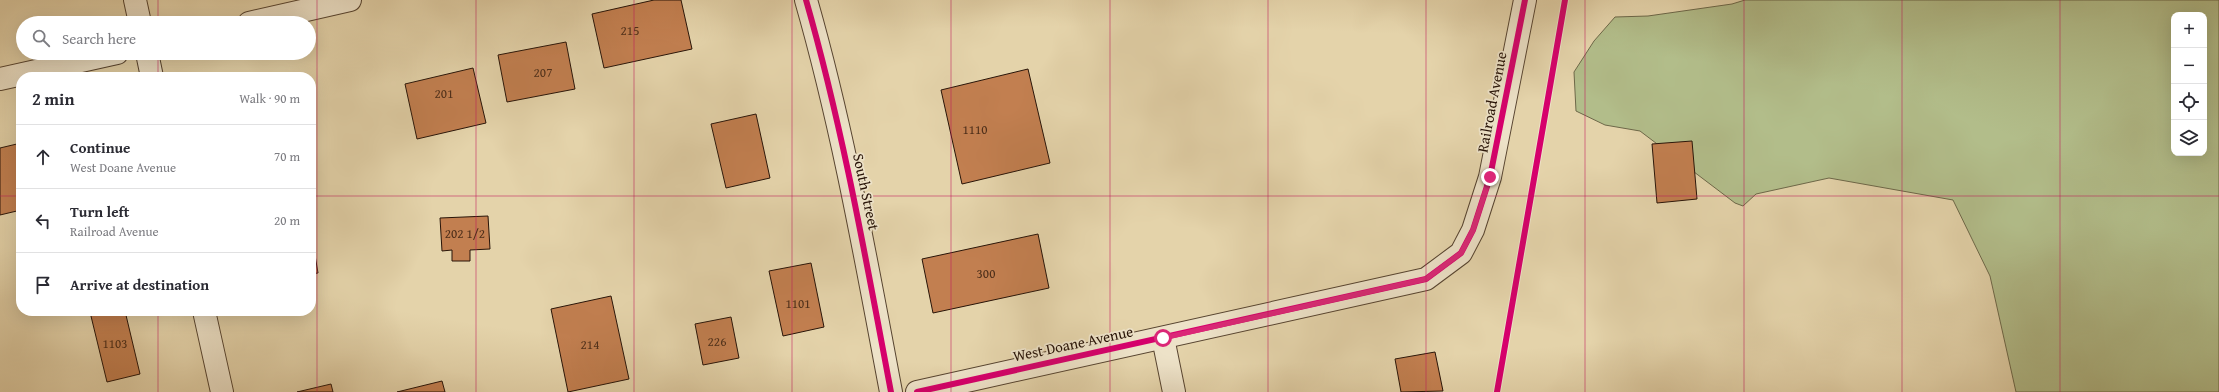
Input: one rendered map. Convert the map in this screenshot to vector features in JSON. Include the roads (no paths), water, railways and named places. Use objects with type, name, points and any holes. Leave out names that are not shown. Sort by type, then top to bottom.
[{"type":"street","points":[[135,0],[138,16]]},
{"type":"street","points":[[280,16],[350,0]]},
{"type":"street","name":"South Street","points":[[806,0],[826,70],[854,193],[891,392]]},
{"type":"street","name":"Railroad Avenue","points":[[1461,253],[1473,230],[1490,177],[1525,0]]},
{"type":"street","points":[[35,72],[87,60]]},
{"type":"street","points":[[148,60],[151,72]]},
{"type":"street","points":[[0,80],[16,76]]},
{"type":"street","name":"West Doane Avenue","points":[[917,392],[1426,279],[1461,253]]},
{"type":"street","points":[[205,316],[222,392]]},
{"type":"street","points":[[1163,338],[1174,392]]},
{"type":"railway","points":[[1497,392],[1565,0]]}]
